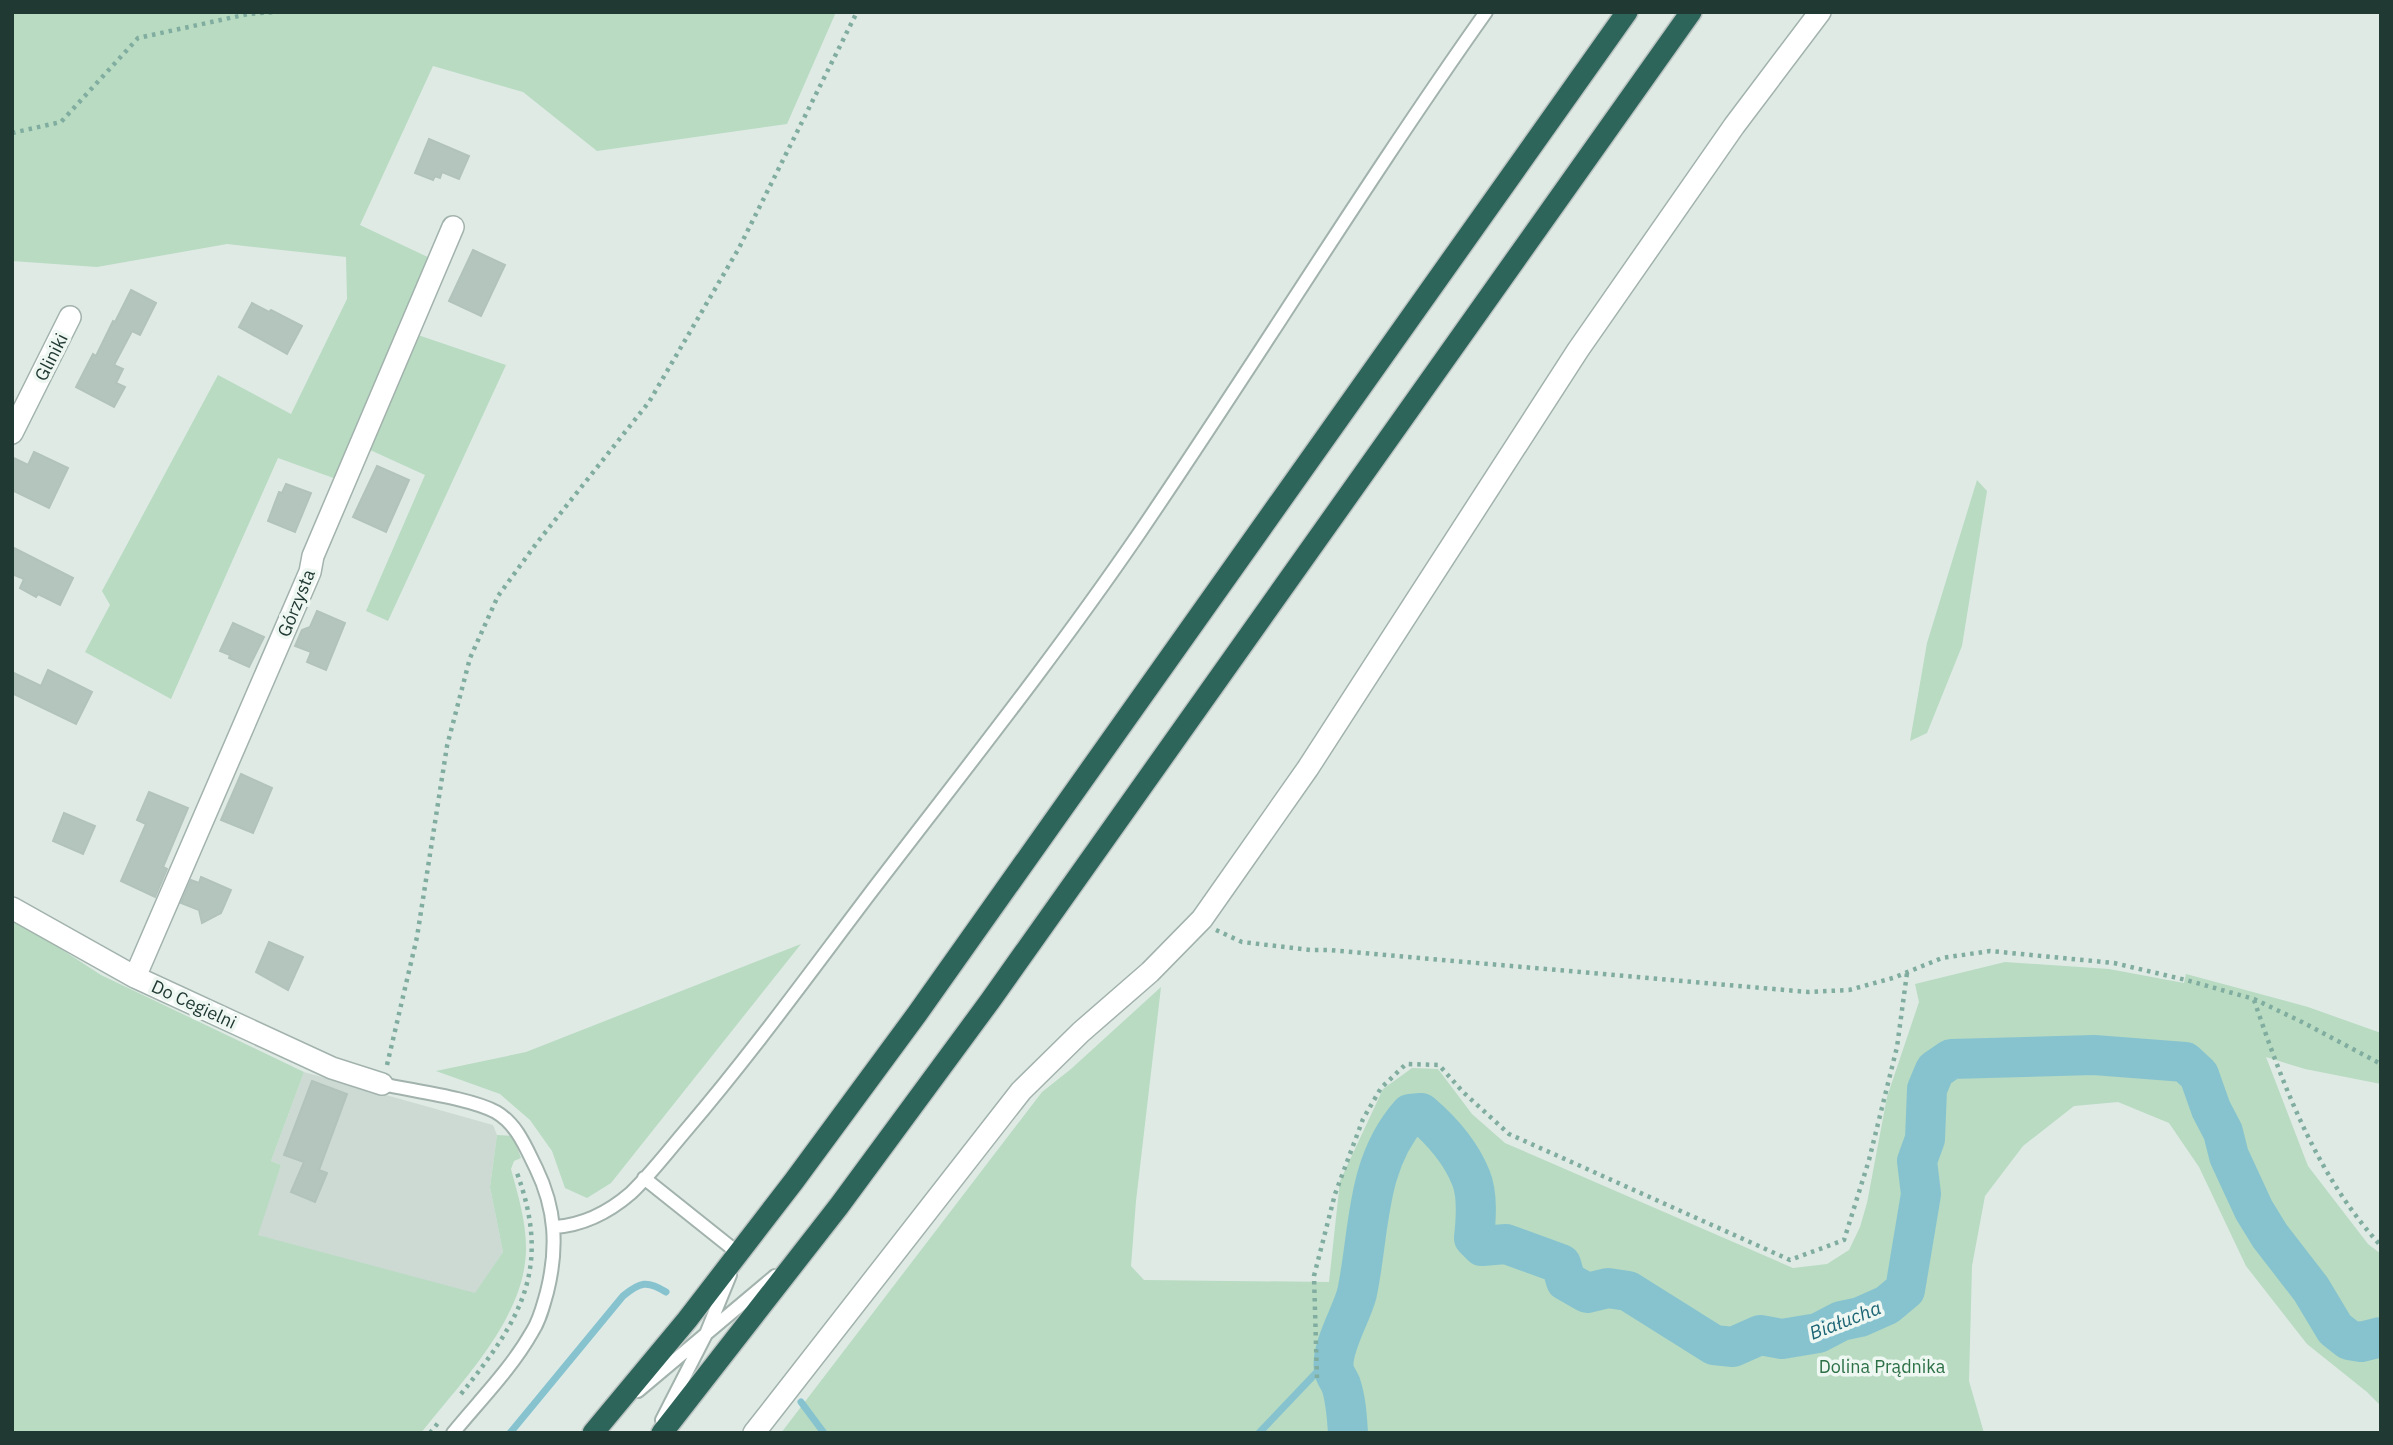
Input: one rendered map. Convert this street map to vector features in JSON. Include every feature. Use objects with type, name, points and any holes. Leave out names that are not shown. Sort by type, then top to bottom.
[{"type":"highway","points":[[600,1425],[738,1253],[916,1014],[1627,12]]},
{"type":"highway","points":[[662,1433],[805,1251],[990,1001],[1691,12]]},
{"type":"street","points":[[754,1433],[1021,1091],[1081,1032],[1150,972],[1202,919],[1308,768],[1585,340],[1734,126],[1820,12]]},
{"type":"street","name":"Górzysta","points":[[135,977],[310,572],[313,556],[453,227]]},
{"type":"street","name":"Gliniki","points":[[12,433],[70,317]]},
{"type":"street","name":"Do Cegielni","points":[[12,908],[135,977],[332,1068],[382,1084]]},
{"type":"lane","points":[[555,1227],[580,1223],[607,1211],[633,1191],[715,1096],[1064,639],[1137,537],[1413,117],[1486,12]]},
{"type":"lane","points":[[382,1084],[491,1109],[506,1120],[517,1132],[539,1174],[555,1227],[554,1264],[534,1330],[516,1358],[453,1433]]},
{"type":"lane","points":[[644,1178],[738,1253],[706,1334],[656,1433]]},
{"type":"lane","points":[[600,1425],[805,1251]]},
{"type":"path","points":[[12,133],[61,122],[138,38],[248,14],[276,12]]},
{"type":"path","points":[[382,1084],[417,937],[447,746],[470,657],[498,596],[649,402],[739,248],[857,12]]},
{"type":"path","points":[[1202,919],[1216,930],[1242,942],[1808,992],[1849,990],[1942,958],[1990,951],[2114,963],[2186,979],[2254,999],[2302,1021],[2381,1064]]},
{"type":"path","points":[[1317,1378],[1314,1276],[1335,1194],[1363,1119],[1381,1088],[1406,1064],[1439,1065],[1463,1092],[1509,1135],[1790,1259],[1844,1240],[1869,1160],[1897,1047],[1907,972]]},
{"type":"path","points":[[2254,999],[2277,1068],[2300,1123],[2334,1184],[2381,1246]]},
{"type":"path","points":[[455,1402],[507,1332],[530,1276],[533,1260],[532,1222],[517,1171],[518,1165]]},
{"type":"path","points":[[430,1433],[438,1422]]},
{"type":"shaded area","points":[[304,1072],[493,1125],[497,1135],[490,1187],[503,1252],[475,1294],[257,1235],[281,1165],[271,1161]]},
{"type":"green space","points":[[12,12],[836,12],[787,124],[597,151],[523,92],[433,66],[360,225],[434,260],[339,480],[278,458],[171,699],[85,652],[110,605],[102,591],[218,375],[291,414],[347,299],[346,257],[227,244],[97,267],[12,261]]},
{"type":"green space","points":[[415,334],[506,365],[388,621],[366,611],[425,475],[368,449]]},
{"type":"green space","points":[[1977,480],[1987,491],[1962,646],[1927,733],[1910,741],[1927,643]]},
{"type":"green space","points":[[12,917],[101,975],[304,1072],[271,1161],[281,1165],[258,1235],[475,1293],[503,1252],[490,1187],[497,1135],[513,1136],[521,1158],[514,1161],[511,1169],[525,1228],[523,1274],[504,1323],[489,1347],[421,1433],[12,1433]]},
{"type":"green space","points":[[801,944],[611,1183],[587,1198],[565,1188],[552,1151],[530,1120],[500,1094],[436,1071],[526,1052]]},
{"type":"green space","name":"Dolina Prądnika","points":[[2005,962],[2109,969],[2184,983],[2186,974],[2308,1007],[2381,1033],[2381,1084],[2305,1069],[2266,1057],[2308,1166],[2368,1244],[2381,1254],[2381,1406],[2307,1344],[2246,1266],[2199,1167],[2169,1123],[2118,1102],[2074,1106],[2023,1146],[1985,1196],[1972,1266],[1969,1381],[1984,1433],[781,1433],[1042,1092],[1161,987],[1131,1266],[1144,1280],[1329,1282],[1340,1181],[1383,1089],[1412,1068],[1438,1069],[1472,1114],[1505,1143],[1793,1268],[1827,1264],[1849,1250],[1860,1227],[1887,1097],[1919,1002],[1915,984]]},
{"type":"building","points":[[429,139],[469,156],[459,179],[442,172],[440,178],[435,176],[433,180],[415,173]]},
{"type":"building","points":[[473,250],[505,265],[481,316],[449,301]]},
{"type":"building","points":[[131,290],[156,303],[140,335],[132,331],[114,365],[123,369],[116,383],[125,387],[114,407],[76,387],[93,354],[96,356]]},
{"type":"building","points":[[252,303],[302,326],[287,354],[239,327]]},
{"type":"building","points":[[34,452],[68,468],[49,508],[12,490],[12,457],[28,465]]},
{"type":"building","points":[[377,466],[409,480],[386,532],[353,517]]},
{"type":"building","points":[[286,484],[311,493],[295,532],[268,521],[279,492],[282,493]]},
{"type":"building","points":[[12,547],[73,578],[60,605],[20,588],[24,579],[12,574]]},
{"type":"building","points":[[317,611],[345,623],[326,670],[307,662],[311,652],[295,646],[302,630],[310,627]]},
{"type":"building","points":[[233,623],[264,637],[249,667],[220,651]]},
{"type":"building","points":[[48,670],[92,692],[76,724],[12,693],[12,672],[41,686]]},
{"type":"building","points":[[241,774],[272,788],[253,833],[221,820]]},
{"type":"building","points":[[149,792],[188,808],[163,867],[167,869],[155,897],[121,881],[146,824],[137,820]]},
{"type":"building","points":[[64,813],[95,826],[83,854],[53,841]]},
{"type":"building","points":[[201,877],[231,890],[221,913],[202,923],[199,910],[181,903],[191,880],[199,883]]},
{"type":"building","points":[[269,942],[303,957],[288,990],[256,972]]},
{"type":"building","points":[[312,1081],[347,1094],[319,1170],[327,1173],[315,1202],[291,1192],[304,1162],[284,1155]]},
{"type":"waterway","name":"Białucha","points":[[1348,1433],[1344,1397],[1334,1370],[1335,1352],[1357,1293],[1377,1177],[1395,1134],[1410,1114],[1421,1113],[1443,1134],[1467,1169],[1476,1200],[1474,1238],[1482,1246],[1506,1244],[1561,1264],[1566,1281],[1587,1293],[1608,1288],[1628,1291],[1714,1345],[1733,1347],[1760,1335],[1782,1339],[1818,1333],[1841,1321],[1860,1317],[1887,1305],[1905,1290],[1921,1194],[1917,1161],[1925,1139],[1927,1089],[1935,1070],[1951,1059],[2094,1055],[2185,1062],[2199,1075],[2211,1109],[2223,1132],[2229,1156],[2254,1210],[2270,1236],[2311,1289],[2335,1329],[2349,1340],[2361,1342],[2381,1337]]},
{"type":"waterway","points":[[510,1433],[623,1296],[644,1284],[666,1292]]},
{"type":"waterway","points":[[1259,1433],[1336,1352]]},
{"type":"waterway","points":[[801,1402],[824,1433]]}]
